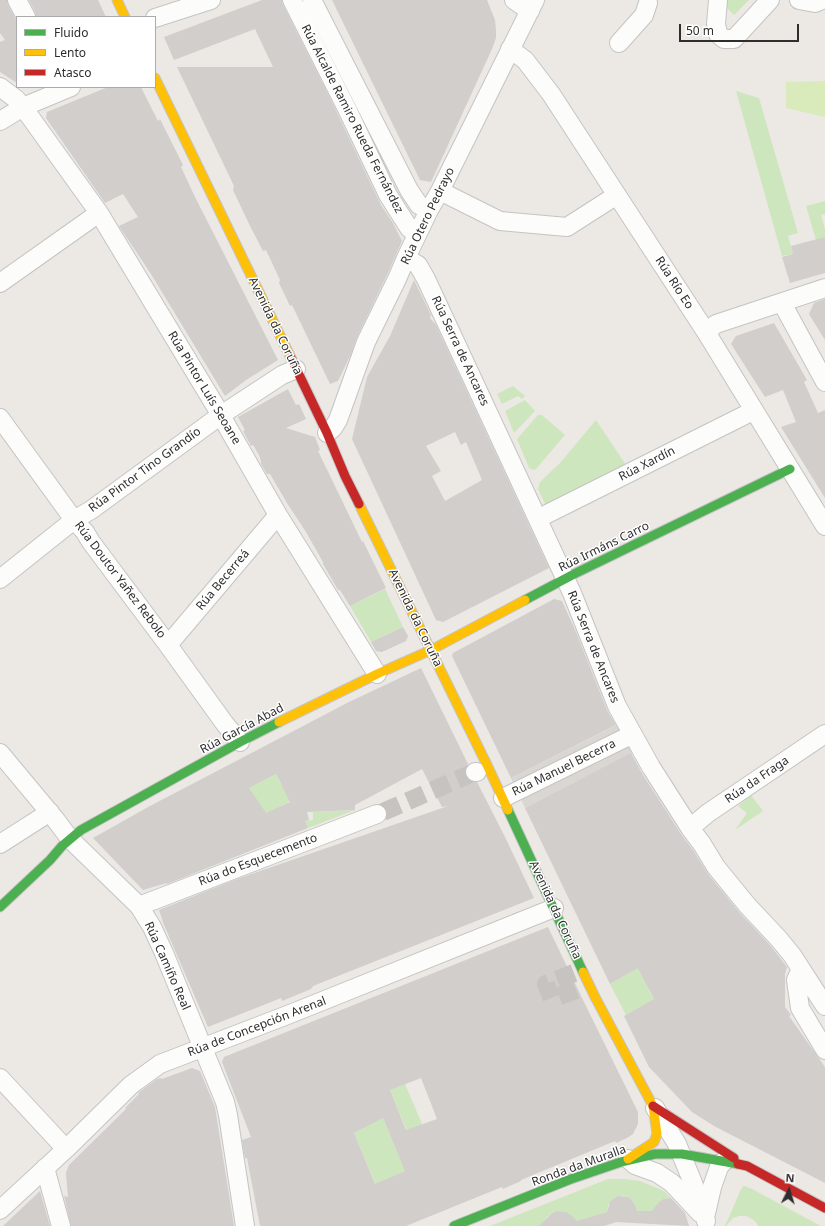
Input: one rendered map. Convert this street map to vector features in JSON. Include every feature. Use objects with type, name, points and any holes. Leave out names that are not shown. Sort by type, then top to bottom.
[{"type":"street","points":[[16,0],[25,16]]},
{"type":"street","points":[[117,0],[125,16]]},
{"type":"street","points":[[156,18],[211,0]]},
{"type":"street","name":"Rúa Alcalde Ramiro Rueda Fernández","points":[[292,0],[348,111],[388,195],[409,228],[417,235]]},
{"type":"street","name":"Rúa Alcalde Ramiro Rueda Fernández","points":[[312,0],[408,190],[419,205],[429,210]]},
{"type":"street","points":[[514,0],[533,5]]},
{"type":"street","points":[[718,0],[716,24],[718,34],[724,39],[734,39],[770,0]]},
{"type":"street","points":[[799,0],[815,3],[822,0]]},
{"type":"street","points":[[619,44],[644,15],[647,1]]},
{"type":"street","name":"Rúa Otero Pedrayo","points":[[327,433],[333,428],[338,420],[366,342],[429,210],[440,191],[533,5]]},
{"type":"street","name":"Rúa Río Eo","points":[[510,49],[525,60],[551,94],[706,332],[825,526]]},
{"type":"street","name":"Avenida da Coruña","points":[[156,80],[327,433],[345,476],[503,798],[595,998],[653,1106],[682,1154],[705,1219]]},
{"type":"street","name":"Rúa Pintor Luís Seoane","points":[[0,87],[16,99],[23,107],[99,213],[221,415],[278,515],[378,674]]},
{"type":"street","points":[[0,121],[23,107],[68,88]]},
{"type":"street","points":[[440,191],[500,221],[566,227],[617,194]]},
{"type":"street","points":[[0,283],[99,213]]},
{"type":"street","name":"Rúa Serra de Ancares","points":[[406,258],[418,265],[426,279],[572,593],[617,706],[651,767],[716,867],[747,905],[778,938],[801,969],[825,1006]]},
{"type":"street","points":[[706,332],[716,324],[825,288]]},
{"type":"street","points":[[782,303],[825,382]]},
{"type":"street","name":"Rúa Pintor Tino Grandío","points":[[0,579],[74,520],[91,510],[221,415],[282,375],[296,369]]},
{"type":"street","name":"Rúa Xardín","points":[[546,514],[747,414]]},
{"type":"street","name":"Rúa Doutor Yañez Rebolo","points":[[0,418],[225,724],[240,742]]},
{"type":"street","name":"Rúa Irmáns Carro","points":[[431,650],[576,573],[790,469]]},
{"type":"street","name":"Rúa Becerreá","points":[[168,645],[278,515]]},
{"type":"street","name":"Rúa García Abad","points":[[0,906],[81,830],[240,742],[378,674],[431,650]]},
{"type":"street","name":"Rúa da Fraga","points":[[690,828],[708,813],[825,734]]},
{"type":"street","name":"Rúa Manuel Becerra","points":[[503,798],[625,738]]},
{"type":"street","name":"Rúa Camiño Real","points":[[0,753],[50,812],[70,839],[139,906],[152,927],[225,1102],[245,1226]]},
{"type":"street","points":[[0,844],[50,812]]},
{"type":"street","name":"Rúa do Esquecemento","points":[[139,906],[377,814]]},
{"type":"street","name":"Rúa de Concepción Arenal","points":[[0,1210],[66,1149],[131,1085],[160,1064],[290,1014],[554,908]]},
{"type":"street","points":[[801,969],[796,980],[800,1008],[825,1050]]},
{"type":"street","points":[[0,1078],[66,1149]]},
{"type":"street","points":[[653,1106],[657,1134],[654,1142],[628,1160],[635,1165],[657,1173],[672,1183],[705,1219]]},
{"type":"street","points":[[653,1106],[747,1166]]},
{"type":"street","name":"Ronda da Muralla","points":[[454,1226],[571,1179],[628,1160],[655,1154],[682,1154],[747,1166],[825,1208]]},
{"type":"street","points":[[705,1219],[712,1187],[719,1167],[724,1161]]},
{"type":"street","points":[[45,1168],[61,1226]]},
{"type":"green space","points":[[723,0],[749,0],[734,15],[722,3]]},
{"type":"green space","points":[[825,81],[825,117],[786,108],[786,82]]},
{"type":"green space","points":[[736,91],[759,98],[798,233],[788,236],[793,254],[782,256]]},
{"type":"green space","points":[[825,201],[825,214],[821,215],[825,229],[825,237],[816,240],[806,206]]},
{"type":"green space","points":[[513,386],[525,396],[522,399],[518,396],[502,404],[497,394]]},
{"type":"green space","points":[[525,400],[535,411],[514,433],[505,411]]},
{"type":"green space","points":[[538,415],[542,415],[565,435],[536,469],[533,470],[529,468],[517,439]]},
{"type":"green space","points":[[596,420],[630,471],[547,508],[538,489],[540,482],[560,463]]},
{"type":"green space","points":[[385,589],[403,627],[371,642],[350,606]]},
{"type":"green space","points":[[276,774],[281,785],[287,782],[295,799],[279,807],[266,818],[249,788]]},
{"type":"green space","points":[[751,795],[763,811],[735,830],[747,813],[738,806]]},
{"type":"green space","points":[[355,810],[308,828],[305,821],[313,820],[313,812]]},
{"type":"green space","points":[[646,963],[648,988],[654,999],[626,1015],[610,984]]},
{"type":"green space","points":[[405,1084],[422,1124],[420,1165],[389,1178],[380,1195],[354,1133],[365,1127],[354,1104],[374,1096],[398,1154],[414,1148],[390,1090]]},
{"type":"green space","points":[[608,1179],[640,1181],[664,1191],[671,1198],[663,1199],[659,1202],[654,1211],[636,1211],[634,1203],[631,1199],[622,1196],[613,1199],[608,1205],[607,1212],[576,1222],[570,1214],[556,1211],[546,1218],[544,1226],[490,1226]]},
{"type":"green space","points":[[745,1186],[821,1226],[758,1226],[752,1219],[746,1216],[739,1216],[733,1218],[725,1226],[742,1187]]},
{"type":"shaded area","points":[[619,724],[632,753],[525,808],[511,778]]},
{"type":"building","points":[[0,0],[7,0],[16,20],[16,82],[0,72],[0,42],[5,40],[0,33]]},
{"type":"building","points":[[29,0],[98,0],[106,16],[36,16]]},
{"type":"building","points":[[262,0],[282,0],[283,5],[330,98],[381,205],[393,223],[402,241],[338,381],[330,384],[292,305],[290,306],[279,283],[280,280],[266,250],[263,251],[251,228],[233,190],[234,186],[177,67],[273,67],[255,29],[174,60],[164,37]]},
{"type":"building","points":[[332,0],[487,0],[495,20],[496,38],[431,182],[420,180]]},
{"type":"building","points":[[106,88],[142,88],[158,121],[160,119],[183,165],[181,167],[195,197],[278,360],[246,380],[225,396],[151,274],[119,226],[138,217],[123,194],[105,203],[46,118],[47,112]]},
{"type":"building","points":[[825,237],[825,273],[790,283],[782,257],[793,254],[791,246]]},
{"type":"building","points":[[414,280],[431,315],[430,318],[436,325],[549,568],[443,622],[436,620],[352,439],[367,377],[390,336]],"holes":[[[455,432],[461,445],[466,442],[482,480],[445,501],[432,476],[441,471],[426,446]]]},
{"type":"building","points":[[825,299],[825,340],[809,314],[814,303]]},
{"type":"building","points":[[774,323],[807,380],[804,382],[818,413],[825,410],[825,498],[781,427],[796,422],[783,390],[765,397],[731,344],[736,336]]},
{"type":"building","points":[[288,389],[296,405],[299,404],[306,419],[286,428],[315,437],[320,450],[318,451],[386,588],[350,606],[340,590],[338,590],[306,532],[270,474],[267,474],[261,464],[259,455],[253,445],[251,446],[238,417]]},
{"type":"building","points":[[554,599],[562,601],[607,710],[616,725],[511,778],[452,656],[453,653]]},
{"type":"building","points":[[403,627],[408,636],[406,641],[382,652],[376,651],[371,642]]},
{"type":"building","points":[[421,668],[468,764],[465,772],[466,777],[470,781],[477,782],[534,898],[313,986],[311,989],[282,1001],[281,998],[208,1027],[159,910],[237,879],[448,806],[442,807],[422,769],[355,805],[355,810],[307,812],[309,820],[305,821],[308,828],[167,884],[143,890],[93,838],[150,806],[349,702]],"holes":[[[276,774],[290,802],[266,813],[249,788]]]},
{"type":"building","points":[[631,753],[643,775],[708,874],[739,912],[770,945],[787,967],[785,974],[785,1007],[791,1015],[789,1016],[825,1067],[825,1183],[714,1126],[692,1112],[649,1067],[624,1016],[654,999],[638,968],[610,984],[525,808]]},
{"type":"building","points":[[548,927],[638,1112],[638,1124],[633,1134],[616,1143],[615,1141],[503,1189],[502,1187],[406,1226],[260,1226],[247,1158],[245,1158],[242,1140],[251,1137],[222,1062],[224,1057]],"holes":[[[421,1078],[437,1119],[406,1130],[390,1090]],[[383,1118],[405,1171],[375,1184],[354,1133]]]},
{"type":"building","points":[[192,1068],[200,1071],[215,1107],[234,1226],[71,1226],[64,1196],[68,1197],[66,1173],[69,1165],[126,1109],[125,1108],[139,1094],[138,1093],[157,1079],[162,1079]]},
{"type":"building","points":[[40,1191],[50,1226],[3,1226]]},
{"type":"building","points":[[618,1196],[628,1197],[631,1199],[637,1211],[652,1211],[663,1199],[671,1198],[685,1213],[689,1226],[616,1222],[604,1226],[539,1226],[556,1211],[566,1212],[577,1221],[607,1212],[610,1202]]},
{"type":"tunnel","points":[[383,812],[475,772]]},
{"type":"tunnel","points":[[574,973],[546,984],[552,999],[581,988]]},
{"type":"traffic: fast","points":[[525,600],[576,573],[790,469]]},
{"type":"traffic: fast","points":[[0,907],[50,860],[62,846],[81,830],[279,722]]},
{"type":"traffic: fast","points":[[508,810],[583,972]]},
{"type":"traffic: fast","points":[[454,1226],[571,1179],[621,1162],[655,1154],[682,1154],[738,1164]]},
{"type":"traffic: slow","points":[[117,0],[125,16]]},
{"type":"traffic: slow","points":[[156,80],[291,358]]},
{"type":"traffic: slow","points":[[359,504],[508,810]]},
{"type":"traffic: slow","points":[[279,722],[377,674],[431,650],[525,600]]},
{"type":"traffic: slow","points":[[583,972],[653,1106],[657,1134],[654,1142],[628,1159]]},
{"type":"traffic: jam","points":[[291,358],[359,504]]},
{"type":"traffic: jam","points":[[653,1106],[734,1158]]},
{"type":"traffic: jam","points":[[738,1164],[747,1166],[825,1208]]}]
